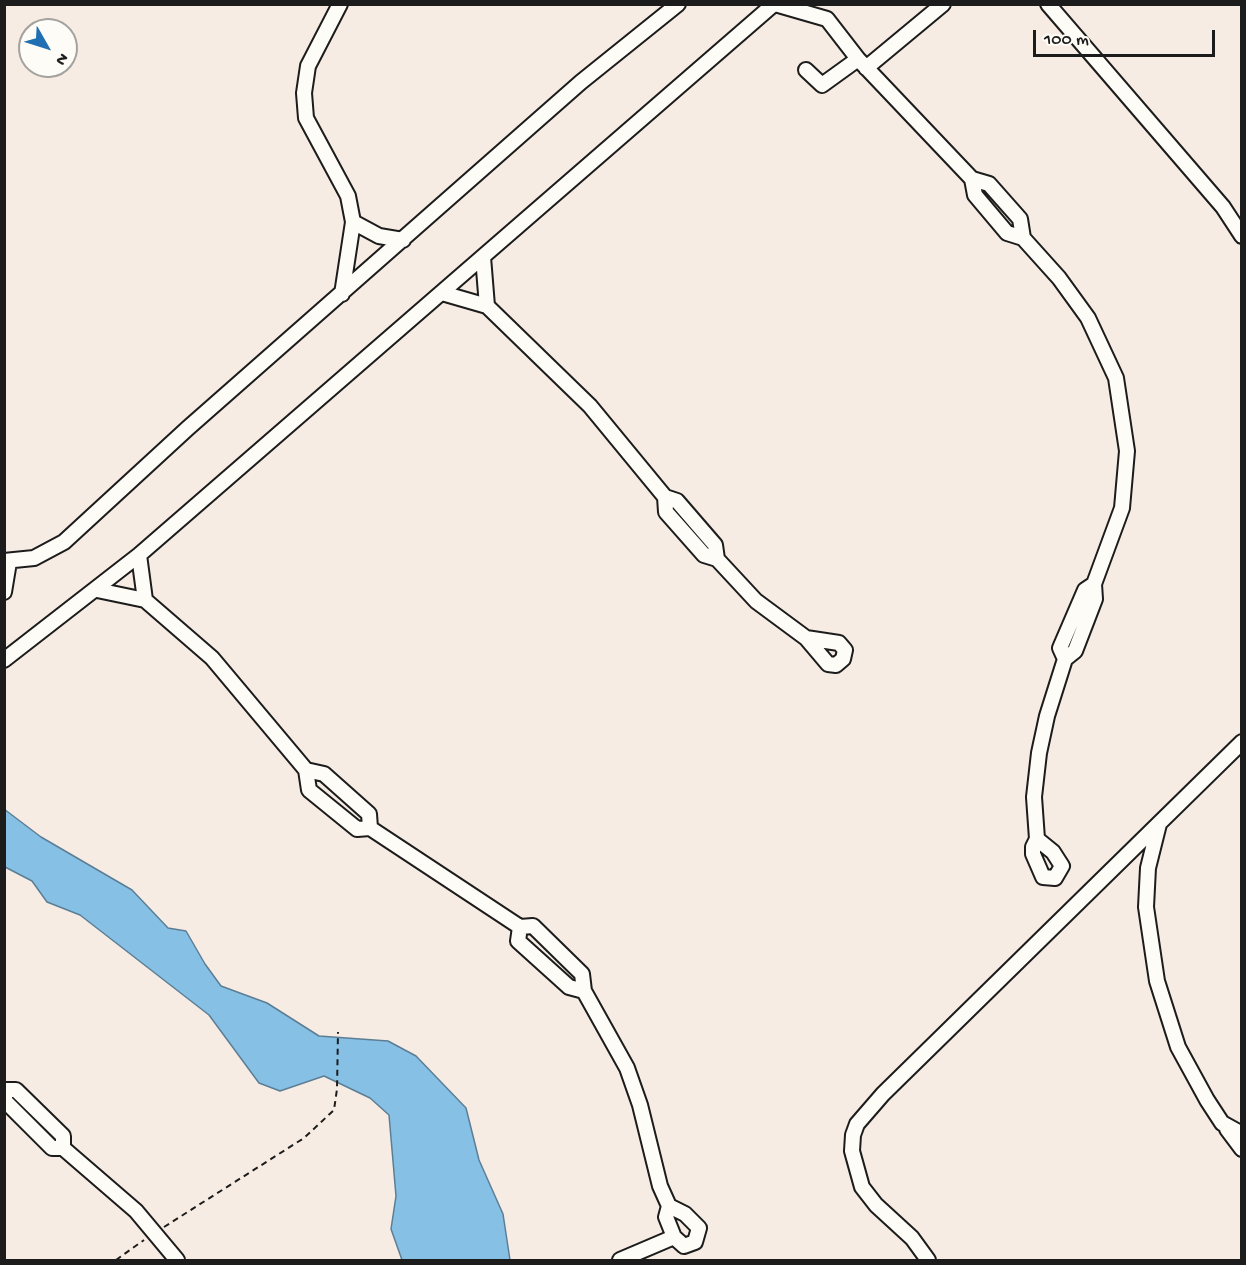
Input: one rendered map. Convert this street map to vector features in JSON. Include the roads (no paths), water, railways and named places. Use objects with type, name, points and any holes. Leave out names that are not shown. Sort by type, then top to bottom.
[{"type":"street","points":[[340,4],[308,66],[304,93],[306,118],[348,196],[353,222],[342,294]]},
{"type":"street","points":[[4,592],[7,561],[34,558],[63,542],[188,428],[581,82],[678,4]]},
{"type":"street","points":[[4,660],[97,590],[139,555],[774,4],[827,19],[862,63],[972,178],[975,195],[1007,233],[1023,238],[1059,278],[1088,318],[1116,378],[1123,412],[1126,476],[1122,508],[1094,584],[1095,599],[1075,651],[1065,659],[1047,716],[1039,753],[1034,797],[1037,839]]},
{"type":"street","points":[[827,4],[827,19]]},
{"type":"street","points":[[806,70],[822,85],[862,63],[943,4]]},
{"type":"street","points":[[1048,4],[1223,207],[1242,237]]},
{"type":"street","points":[[353,222],[379,236],[403,240]]},
{"type":"street","points":[[483,257],[488,306]]},
{"type":"street","points":[[442,293],[488,306],[590,406],[665,497],[666,512],[704,555],[717,559],[756,601],[806,638]]},
{"type":"street","points":[[139,555],[145,600]]},
{"type":"street","points":[[97,590],[145,600],[212,657],[306,770],[309,790],[357,828],[370,828],[520,927],[533,926],[582,974],[584,991],[627,1068],[640,1105],[660,1186],[669,1206],[685,1214],[699,1228],[698,1238],[690,1245],[680,1244],[674,1237],[666,1217],[669,1206]]},
{"type":"street","points":[[928,1260],[912,1238],[876,1205],[862,1187],[852,1151],[857,1124],[883,1094],[1242,742]]},
{"type":"street","points":[[306,770],[324,774],[369,814],[370,828]]},
{"type":"street","points":[[1160,822],[1149,868],[1146,907],[1157,981],[1178,1047],[1222,1123],[1242,1149]]},
{"type":"street","points":[[520,927],[518,941],[569,987],[584,991]]},
{"type":"street","points":[[5,1090],[5,1101],[52,1148],[63,1148],[136,1211],[177,1260]]},
{"type":"street","points":[[1222,1123],[1242,1134]]},
{"type":"street","points":[[620,1260],[674,1237]]},
{"type":"water","points":[[4,809],[41,837],[132,890],[168,928],[186,931],[221,986],[267,1003],[319,1036],[388,1041],[416,1056],[466,1108],[479,1160],[503,1214],[510,1260],[402,1260],[391,1229],[396,1196],[389,1115],[370,1098],[324,1076],[280,1091],[259,1083],[209,1015],[80,915],[47,902],[32,881],[5,867]]}]
